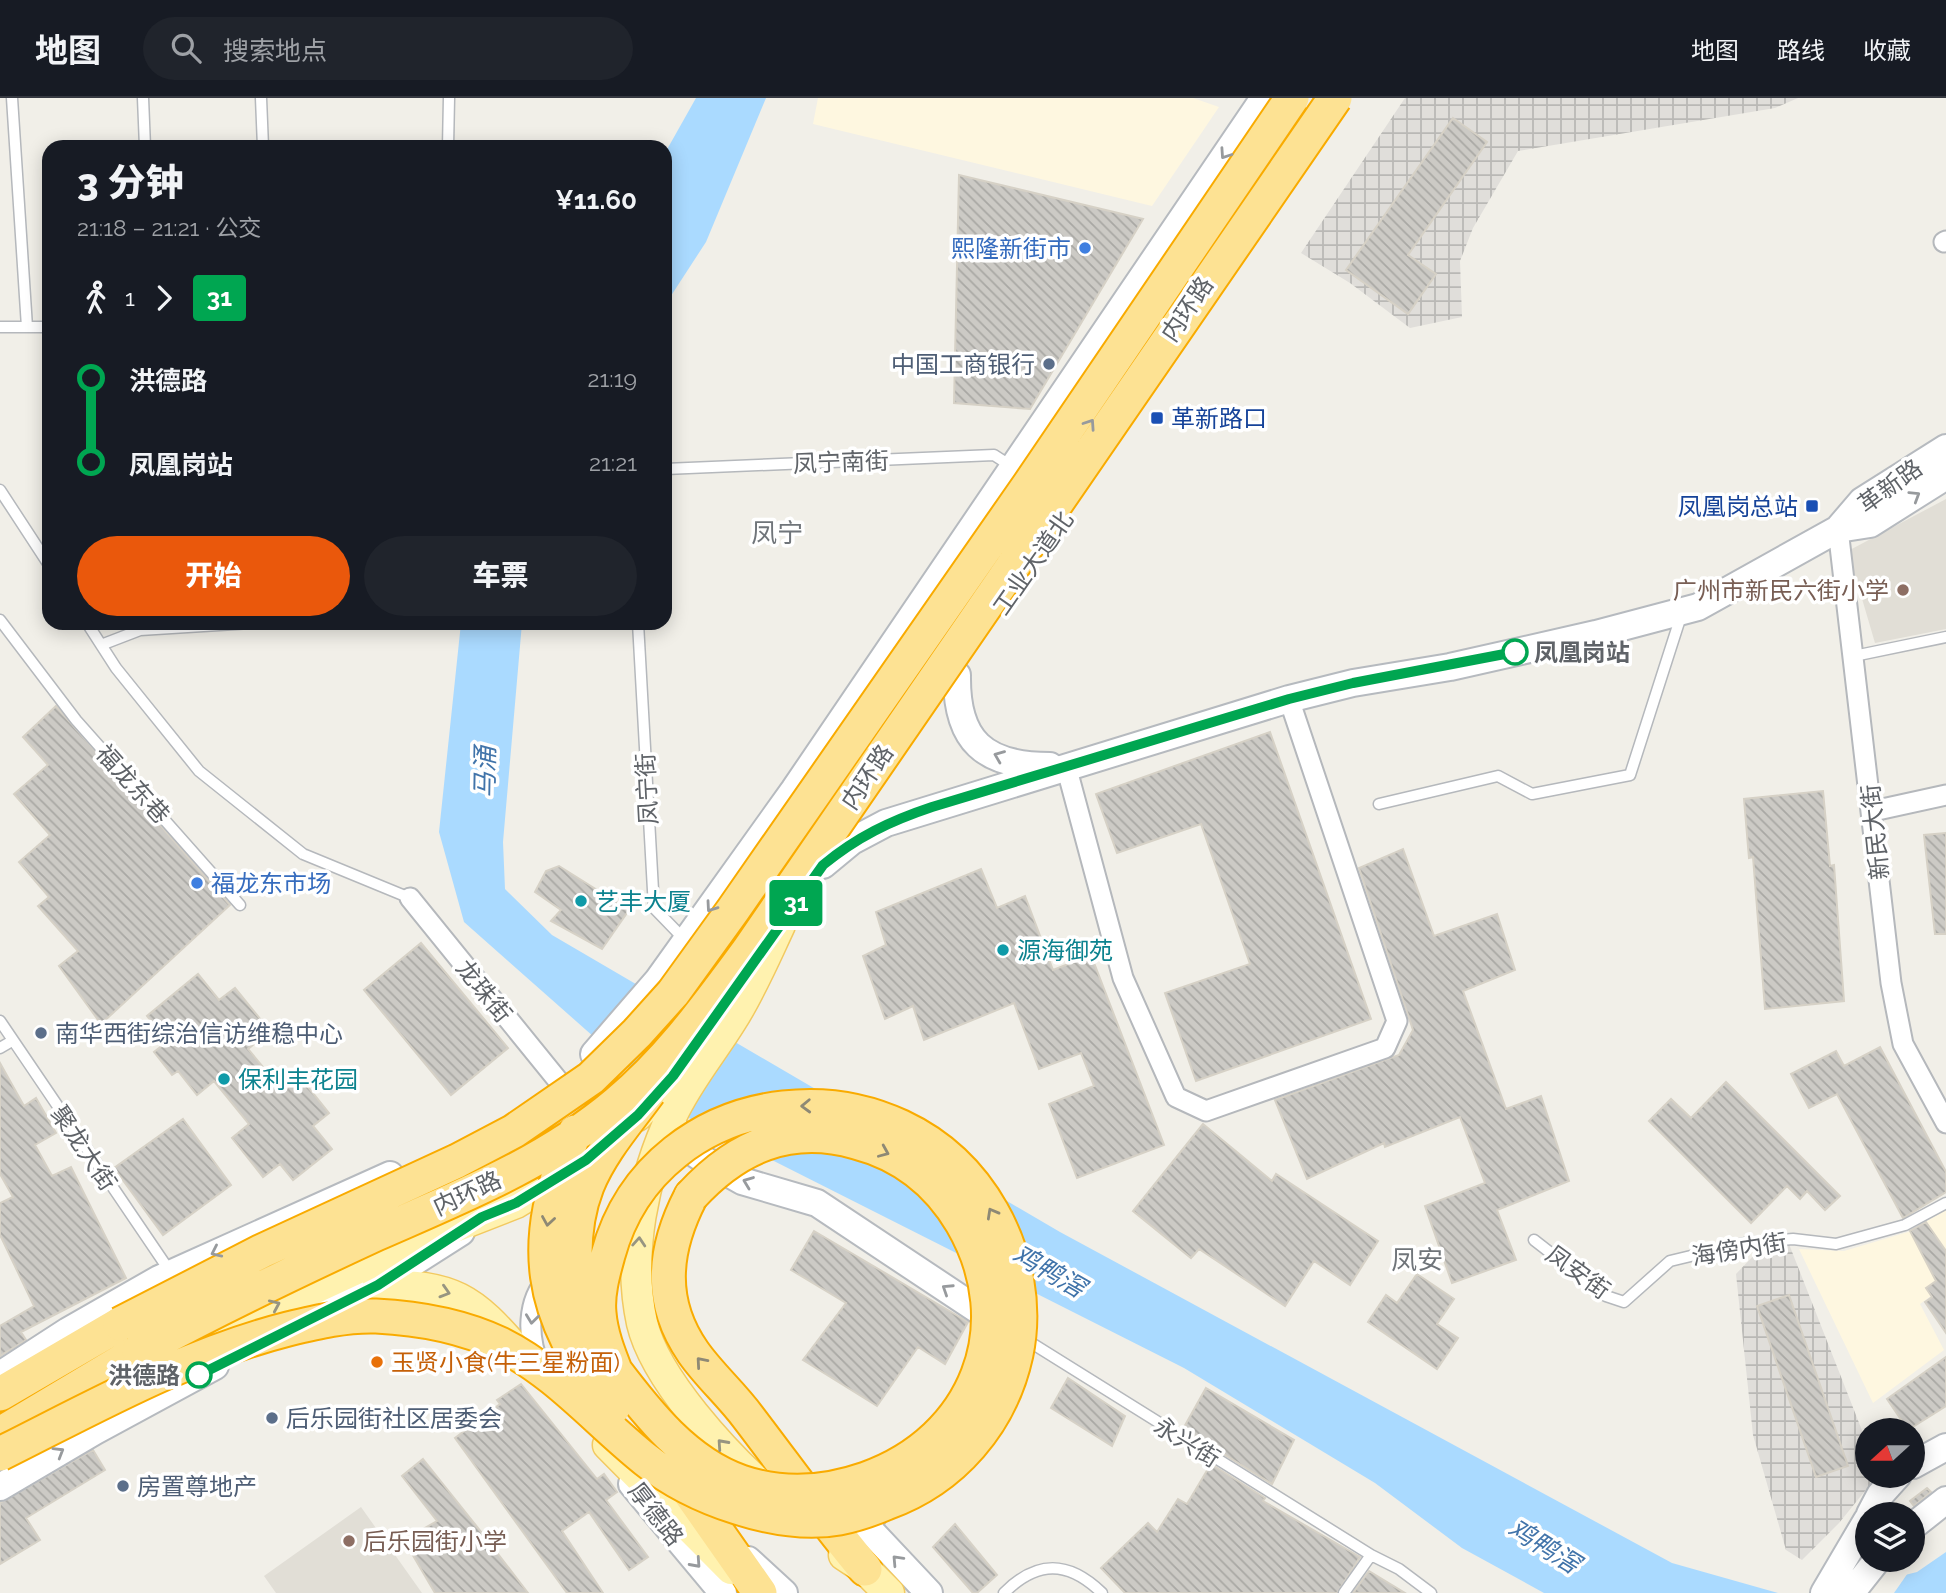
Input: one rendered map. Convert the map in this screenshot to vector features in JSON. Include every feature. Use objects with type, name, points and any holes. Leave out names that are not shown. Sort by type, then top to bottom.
[{"type":"highway","name":"内环路","points":[[0,1434],[174,1332],[311,1264],[520,1169],[617,1103],[660,1062],[691,1006],[1021,496],[1290,98]]},
{"type":"highway","name":"内环路","points":[[0,1394],[120,1324],[202,1281],[457,1161],[514,1131],[691,1006],[769,919],[1239,233],[1326,98]]},
{"type":"highway","points":[[1239,233],[1335,98]]},
{"type":"highway","points":[[691,1006],[587,1185],[580,1213],[576,1272],[582,1312],[599,1350],[639,1401],[685,1451],[741,1482],[813,1492],[849,1485],[905,1462],[945,1432],[959,1414],[979,1375],[988,1327],[985,1279],[979,1255],[956,1211],[941,1192],[902,1160],[881,1149],[843,1139],[809,1136],[759,1144],[731,1158],[691,1196],[669,1246],[670,1299],[676,1320],[692,1352],[747,1415],[808,1500],[865,1569]]},
{"type":"highway","points":[[691,1006],[605,1081],[579,1122],[559,1169],[546,1236],[545,1264],[561,1330],[586,1375],[620,1417],[722,1518]]},
{"type":"highway","points":[[0,1454],[210,1352],[323,1320],[370,1316],[413,1319],[466,1331],[503,1346],[578,1397],[645,1460],[722,1518],[759,1513],[809,1520],[840,1518],[892,1502],[943,1472],[981,1436],[1004,1394],[1011,1374],[1017,1348],[1019,1301],[1010,1251],[1001,1228],[975,1185],[959,1167],[920,1134],[901,1124],[856,1110],[815,1105],[775,1109],[721,1126],[674,1152],[641,1186],[615,1229],[602,1275],[598,1312],[605,1343],[622,1388],[638,1417],[722,1518],[758,1593]]},
{"type":"highway","points":[[747,1415],[866,1526]]},
{"type":"main road","points":[[1091,388],[1264,98]]},
{"type":"main road","points":[[889,1593],[865,1569],[801,1522],[755,1481],[706,1427],[669,1379],[642,1322],[638,1279],[643,1207],[663,1106],[691,1006],[1031,476],[1290,98]]},
{"type":"main road","points":[[1322,137],[1335,98]]},
{"type":"main road","name":"工业大道北","points":[[691,1006],[780,925],[823,865],[945,666],[1076,501],[1349,98]]},
{"type":"main road","name":"革新路","points":[[1838,529],[1862,501],[1946,448]]},
{"type":"main road","points":[[691,1006],[687,942],[1031,476]]},
{"type":"main road","name":"革新路","points":[[823,865],[852,841],[886,823],[1289,699],[1353,683],[1450,667],[1698,607],[1838,529],[1870,524],[1946,476]]},
{"type":"main road","points":[[945,666],[957,709],[971,739],[993,755],[1018,763],[1066,766]]},
{"type":"main road","points":[[0,1423],[96,1354],[212,1289],[274,1258],[476,1168],[550,1122],[610,1067],[691,1006]]},
{"type":"main road","points":[[0,1375],[100,1312],[171,1273],[479,1134],[559,1083],[610,1067]]},
{"type":"main road","points":[[0,1454],[172,1354],[406,1246],[516,1203],[586,1160],[663,1106]]},
{"type":"main road","points":[[663,1106],[677,1133],[691,1151],[742,1181],[817,1203],[1004,1326],[993,1373],[979,1401],[951,1437],[898,1482],[866,1526],[929,1593]]},
{"type":"main road","points":[[274,1258],[368,1184]]},
{"type":"main road","points":[[0,1487],[170,1390],[378,1285],[482,1217]]},
{"type":"main road","points":[[378,1285],[423,1286],[447,1290],[486,1315],[594,1432],[758,1593]]},
{"type":"main road","points":[[100,1312],[212,1289]]},
{"type":"main road","name":"厚德路","points":[[594,1432],[638,1493],[723,1593]]},
{"type":"main road","points":[[1925,1458],[1946,1447]]},
{"type":"main road","points":[[1925,1517],[1946,1500]]},
{"type":"main road","name":"厚德路","points":[[722,1518],[784,1593]]},
{"type":"main road","points":[[1824,1593],[1855,1540]]},
{"type":"main road","points":[[1851,1593],[1868,1572]]},
{"type":"street","points":[[1139,409],[1091,388],[1310,98]]},
{"type":"street","points":[[691,1006],[945,666],[1031,476],[1076,501]]},
{"type":"street","name":"新民大街","points":[[1838,529],[1891,983],[1903,1044],[1946,1123]]},
{"type":"street","points":[[1066,766],[1123,978],[1176,1097],[1206,1111],[1385,1048],[1397,1021],[1289,699]]},
{"type":"street","points":[[1873,811],[1946,795]]},
{"type":"street","name":"龙珠街","points":[[410,898],[559,1083]]},
{"type":"street","points":[[482,1217],[539,1155],[610,1067]]},
{"type":"street","points":[[549,1386],[534,1353],[531,1314],[545,1281],[562,1265],[596,1250],[615,1263],[626,1275],[642,1322]]},
{"type":"lane","points":[[12,98],[27,327]]},
{"type":"lane","points":[[143,98],[145,140]]},
{"type":"lane","points":[[261,98],[263,140]]},
{"type":"lane","points":[[447,140],[449,98]]},
{"type":"lane","points":[[0,327],[42,327]]},
{"type":"lane","name":"凤宁南街","points":[[672,469],[994,455],[1031,476]]},
{"type":"lane","points":[[0,490],[42,554]]},
{"type":"lane","points":[[1379,804],[1498,776],[1532,794],[1630,775],[1682,612]]},
{"type":"lane","name":"福龙东巷","points":[[0,620],[76,720],[240,905]]},
{"type":"lane","points":[[91,630],[199,771],[303,854],[410,898]]},
{"type":"lane","points":[[101,645],[140,630]]},
{"type":"lane","name":"凤宁街","points":[[638,630],[654,908],[687,942]]},
{"type":"lane","points":[[1854,656],[1946,637]]},
{"type":"lane","name":"聚龙大街","points":[[0,1021],[171,1273]]},
{"type":"lane","points":[[0,1048],[12,1041]]},
{"type":"lane","name":"海傍内街","points":[[1624,1302],[1670,1261],[1745,1243],[1793,1239],[1836,1244],[1905,1225],[1946,1203]]},
{"type":"lane","name":"凤安街","points":[[1534,1240],[1606,1296],[1624,1302]]},
{"type":"lane","name":"永兴街","points":[[1004,1326],[1371,1555],[1399,1569],[1431,1593]]},
{"type":"lane","points":[[1344,1593],[1371,1555]]},
{"type":"lane","points":[[1004,1593],[1034,1569],[1051,1567],[1067,1569],[1086,1579],[1102,1593]]},
{"type":"shaded area","points":[[818,98],[1193,98],[1219,107],[1152,206],[813,124]]},
{"type":"shaded area","points":[[1405,98],[1798,98],[1775,108],[1518,151],[1473,228],[1460,261],[1462,317],[1410,328],[1350,283],[1301,253]]},
{"type":"shaded area","name":"广州市新民六街小学","points":[[1946,499],[1946,629],[1875,643],[1848,551]]},
{"type":"shaded area","points":[[1946,1210],[1946,1285],[1920,1304],[1944,1350],[1873,1403],[1799,1249],[1844,1251],[1908,1232]]},
{"type":"shaded area","points":[[1789,1244],[1857,1418],[1855,1418],[1855,1488],[1867,1488],[1839,1523],[1802,1560],[1786,1550],[1753,1435],[1736,1274],[1757,1252]]},
{"type":"shaded area","name":"后乐园街小学","points":[[361,1507],[422,1593],[276,1593],[264,1576]]},
{"type":"water","points":[[696,98],[766,98],[706,242],[672,294],[672,141]]},
{"type":"water","points":[[460,630],[521,630],[503,842],[505,889],[552,935],[1060,1232],[1672,1563],[1778,1593],[1544,1593],[1462,1548],[1375,1483],[1184,1368],[681,1114],[464,922],[439,832]]},
{"type":"water","points":[[1946,1552],[1946,1593],[1833,1593],[1925,1572],[1925,1566]]},
{"type":"pier","points":[[1909,1572],[1894,1593],[1847,1593],[1855,1585]]},
{"type":"building","points":[[1453,118],[1487,142],[1408,255],[1436,274],[1408,314],[1346,270]]},
{"type":"building","points":[[959,175],[1143,219],[1030,409],[954,403]]},
{"type":"building","points":[[56,706],[230,905],[101,1024],[59,966],[78,951],[38,906],[49,897],[19,862],[50,835],[14,794],[48,765],[23,737]]},
{"type":"building","points":[[1270,732],[1371,1019],[1196,1081],[1165,993],[1250,964],[1201,824],[1117,853],[1096,794]]},
{"type":"building","points":[[1823,791],[1830,866],[1834,865],[1844,1001],[1765,1009],[1753,857],[1749,858],[1744,799]]},
{"type":"building","points":[[1946,833],[1946,934],[1935,934],[1924,835]]},
{"type":"building","points":[[1403,849],[1434,936],[1497,914],[1515,970],[1463,991],[1506,1109],[1541,1096],[1569,1181],[1497,1210],[1516,1260],[1452,1283],[1425,1206],[1485,1183],[1460,1117],[1385,1147],[1384,1143],[1307,1179],[1275,1100],[1399,1055],[1413,1030],[1359,868]]},
{"type":"building","name":"艺丰大厦","points":[[559,866],[629,910],[602,949],[551,921],[561,910],[535,892],[546,871]]},
{"type":"building","points":[[981,869],[997,908],[1025,896],[1053,970],[1091,955],[1164,1145],[1077,1178],[1049,1104],[1094,1086],[1081,1053],[1039,1069],[1014,1003],[924,1040],[913,1006],[885,1019],[863,956],[886,945],[876,912]]},
{"type":"building","points":[[421,943],[508,1048],[451,1095],[364,990]]},
{"type":"building","name":"保利丰花园","points":[[198,974],[219,1000],[235,988],[270,1031],[248,1049],[283,1091],[300,1077],[329,1113],[313,1126],[332,1149],[293,1180],[280,1164],[263,1177],[232,1138],[249,1124],[214,1081],[197,1095],[178,1071],[172,1075],[154,1052],[168,1041],[147,1016]]},
{"type":"building","points":[[1880,1047],[1946,1172],[1946,1192],[1903,1218],[1837,1094],[1809,1108],[1791,1074],[1836,1051],[1844,1066]]},
{"type":"building","points":[[0,1063],[24,1106],[36,1098],[56,1133],[35,1145],[52,1176],[71,1167],[126,1278],[21,1332],[26,1340],[0,1356],[0,1326],[34,1306],[0,1235],[0,1203],[13,1197],[0,1174]]},
{"type":"building","points":[[1726,1082],[1840,1196],[1825,1210],[1807,1191],[1800,1199],[1787,1186],[1751,1223],[1649,1121],[1671,1099],[1691,1118]]},
{"type":"building","points":[[183,1119],[231,1185],[163,1235],[114,1168]]},
{"type":"building","points":[[1203,1124],[1272,1181],[1276,1174],[1378,1241],[1350,1285],[1314,1261],[1285,1306],[1199,1249],[1191,1258],[1133,1211]]},
{"type":"building","points":[[1926,1222],[1946,1251],[1946,1333],[1925,1302],[1932,1297],[1926,1288],[1936,1281],[1910,1231]]},
{"type":"building","points":[[814,1231],[968,1322],[945,1364],[918,1347],[877,1406],[803,1360],[846,1303],[791,1270]]},
{"type":"building","points":[[1417,1274],[1454,1299],[1437,1324],[1458,1338],[1437,1369],[1368,1322],[1386,1295],[1397,1303]]},
{"type":"building","points":[[1789,1295],[1848,1466],[1816,1477],[1757,1306]]},
{"type":"building","points":[[1946,1357],[1946,1406],[1925,1419],[1900,1418],[1887,1399]]},
{"type":"building","points":[[1068,1378],[1125,1416],[1112,1446],[1051,1408]]},
{"type":"building","points":[[521,1384],[597,1479],[604,1474],[617,1492],[606,1500],[648,1557],[629,1570],[589,1512],[562,1531],[603,1593],[567,1593],[455,1438],[500,1404],[497,1400]]},
{"type":"building","points":[[1206,1388],[1294,1440],[1272,1484],[1183,1429]]},
{"type":"building","points":[[93,1450],[105,1470],[26,1518],[40,1540],[0,1564],[0,1503]]},
{"type":"building","points":[[423,1459],[528,1593],[435,1593],[404,1540],[437,1521],[402,1476]]},
{"type":"building","points":[[1211,1464],[1265,1498],[1263,1501],[1360,1557],[1337,1593],[1125,1593],[1101,1568],[1148,1523],[1157,1532],[1178,1499],[1187,1504]]},
{"type":"building","points":[[1927,1488],[1931,1492],[1919,1502],[1910,1501]]},
{"type":"building","points":[[955,1524],[997,1575],[977,1593],[973,1593],[933,1547]]},
{"type":"building","points":[[1369,1571],[1405,1593],[1353,1593]]},
{"type":"bus line","name":"31","points":[[199,1375],[378,1285],[482,1217],[516,1203],[586,1160],[638,1115],[673,1076],[713,1024],[823,865],[852,841],[886,823],[932,807],[1232,715],[1353,683],[1450,667],[1515,652]]},
{"type":"place","name":"熙隆新街市","points":[[1085,248]]},
{"type":"place","name":"中国工商银行","points":[[1049,364]]},
{"type":"place","name":"革新路口","points":[[1157,418]]},
{"type":"place","name":"凤凰岗总站","points":[[1812,506]]},
{"type":"place","name":"广州市新民六街小学","points":[[1903,590]]},
{"type":"place","name":"凤凰岗站","points":[[1515,652]]},
{"type":"place","name":"福龙东市场","points":[[197,883]]},
{"type":"place","name":"艺丰大厦","points":[[581,901]]},
{"type":"place","name":"源海御苑","points":[[1003,950]]},
{"type":"place","name":"南华西街综治信访维稳中心","points":[[41,1033]]},
{"type":"place","name":"保利丰花园","points":[[224,1079]]},
{"type":"place","name":"玉贤小食(牛三星粉面)","points":[[377,1362]]},
{"type":"place","name":"洪德路","points":[[199,1375]]},
{"type":"place","name":"后乐园街社区居委会","points":[[272,1418]]},
{"type":"place","name":"房置尊地产","points":[[123,1486]]},
{"type":"place","name":"后乐园街小学","points":[[349,1541]]},
{"type":"district","name":"凤宁","points":[[777,533]]},
{"type":"district","name":"凤安","points":[[1417,1260]]},
{"type":"water label","name":"马涌","points":[[485,772]]},
{"type":"water label","name":"鸡鸭滘","points":[[1049,1271]]},
{"type":"water label","name":"鸡鸭滘","points":[[1544,1546]]}]
